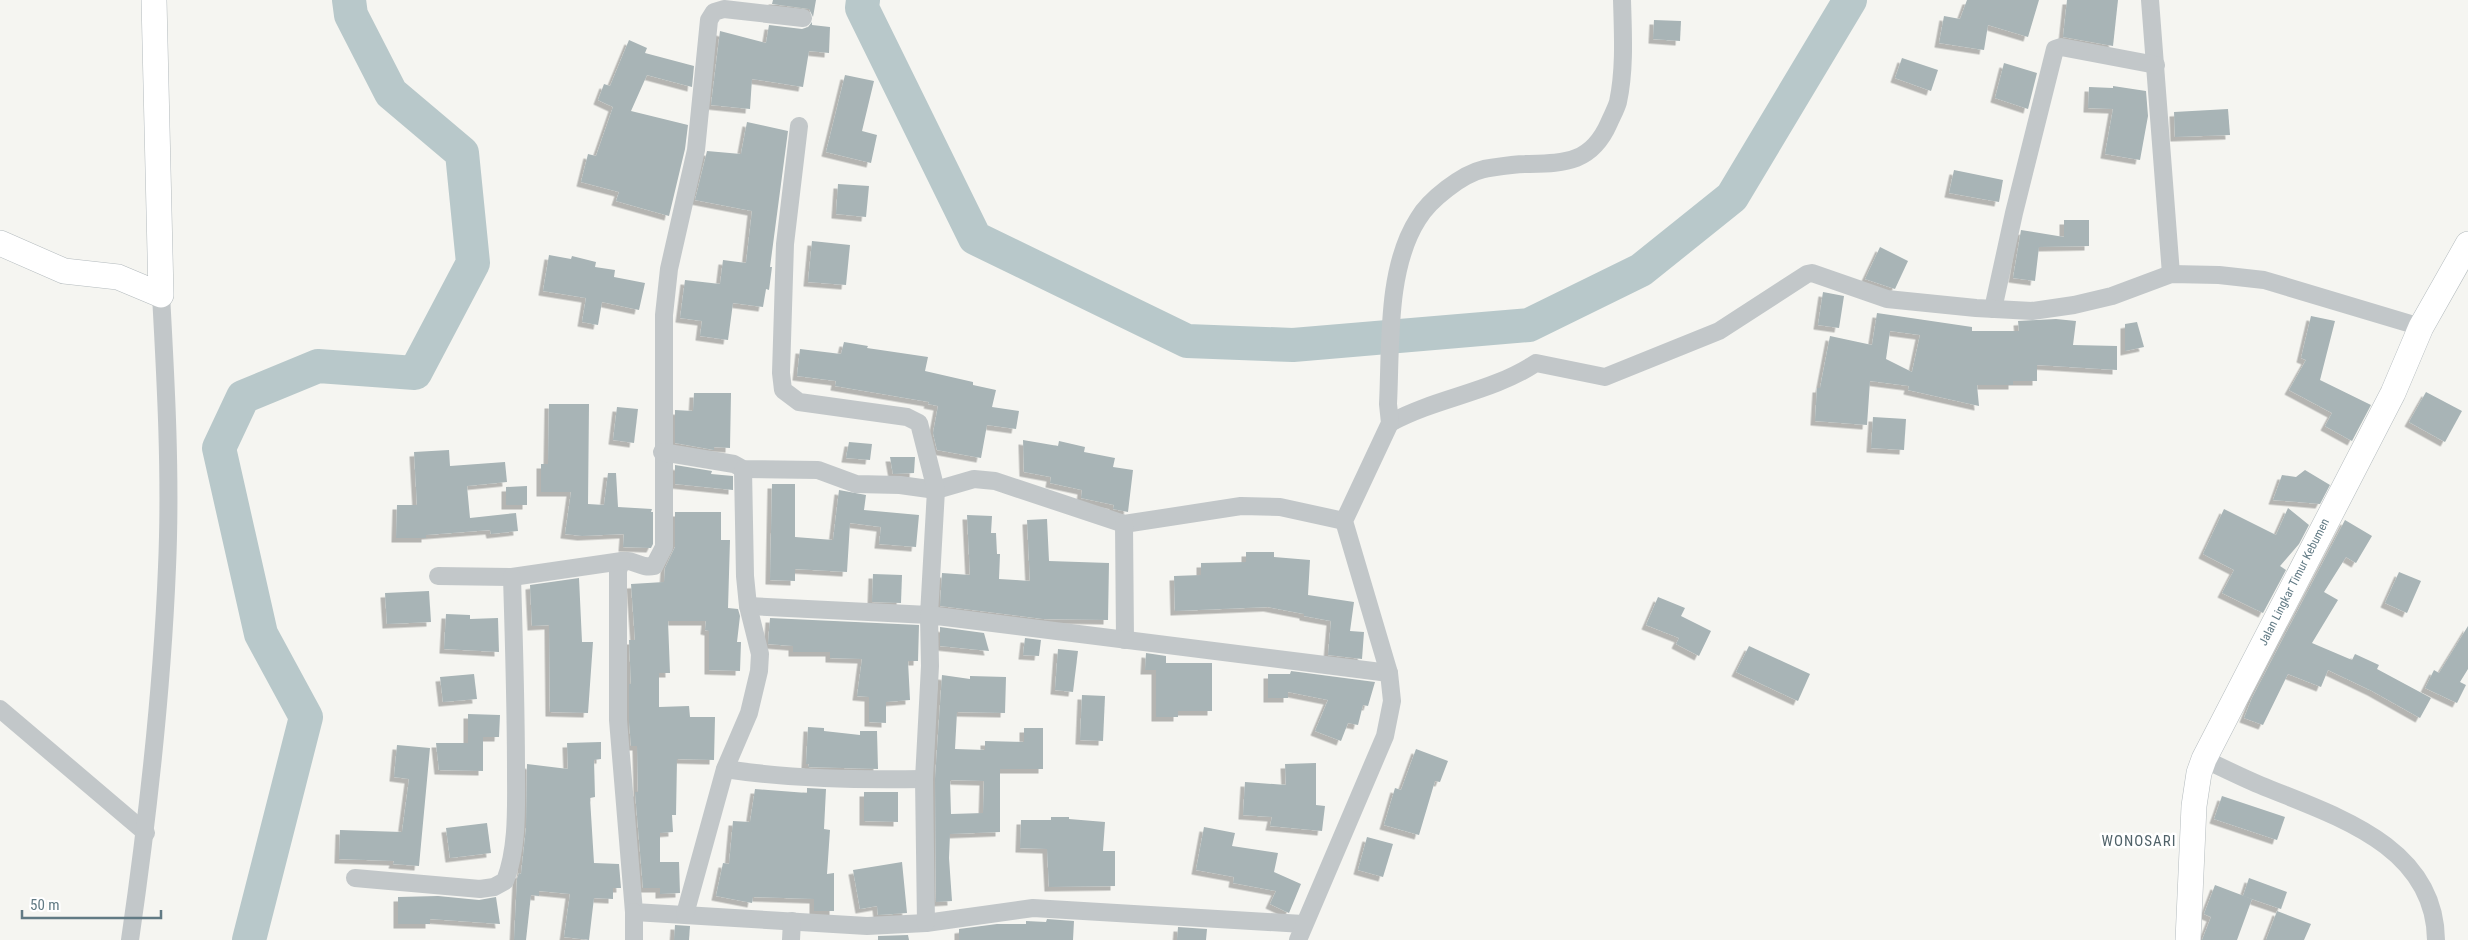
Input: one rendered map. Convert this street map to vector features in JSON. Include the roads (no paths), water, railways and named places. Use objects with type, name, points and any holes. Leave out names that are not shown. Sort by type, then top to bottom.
[{"type":"main road","points":[[0,243],[64,270],[118,277],[161,295],[156,156],[154,0]]},
{"type":"main road","name":"Jalan Lingkar Timur Kebumen","points":[[2188,940],[2194,806],[2199,774],[2204,759],[2393,393],[2421,327],[2468,244]]},
{"type":"street","points":[[634,912],[867,926],[926,923],[1034,908],[1301,932],[1385,736],[1392,701],[1389,673],[1344,521],[1390,423],[1388,404],[1395,286],[1405,244],[1418,218],[1434,199],[1457,183],[1481,170],[1522,164],[1558,164],[1581,157],[1595,148],[1604,134],[1618,103],[1623,55],[1622,0]]},
{"type":"street","points":[[2150,0],[2172,274]]},
{"type":"street","points":[[438,576],[512,577],[627,560],[647,568],[654,566],[664,547],[665,529],[662,452],[664,315],[669,269],[696,150],[709,20],[714,12],[724,9],[803,18]]},
{"type":"street","points":[[1993,309],[2014,213],[2055,49],[2062,47],[2156,64]]},
{"type":"street","points":[[799,126],[785,244],[781,373],[783,390],[799,402],[855,408],[914,419],[919,423],[921,429],[936,490],[929,615],[930,666],[924,779],[926,923]]},
{"type":"street","points":[[1390,423],[1416,409],[1483,390],[1544,365],[1605,377],[1719,331],[1807,274],[1812,273],[1887,299],[2032,311],[2074,305],[2112,296],[2172,274],[2219,274],[2264,280],[2421,327]]},
{"type":"street","points":[[130,940],[146,833],[147,794],[160,697],[167,565],[167,406],[161,295]]},
{"type":"street","points":[[662,452],[734,464],[743,469],[818,470],[856,484],[900,485],[936,490],[974,479],[995,481],[1124,524],[1242,506],[1280,507],[1344,521]]},
{"type":"street","points":[[685,914],[725,768],[749,712],[759,671],[760,654],[748,606],[745,576],[743,469]]},
{"type":"street","points":[[1124,524],[1125,640]]},
{"type":"street","points":[[622,561],[618,573],[618,720],[634,912],[634,940]]},
{"type":"street","points":[[354,878],[480,889],[505,881],[511,866],[516,799],[516,707],[512,577]]},
{"type":"street","points":[[748,606],[929,615],[1389,673]]},
{"type":"street","points":[[0,709],[146,833]]},
{"type":"street","points":[[2204,759],[2318,808],[2361,829],[2387,847],[2406,863],[2418,878],[2431,904],[2436,940]]},
{"type":"street","points":[[725,768],[776,776],[856,780],[924,779]]},
{"type":"street","points":[[791,940],[792,921]]},
{"type":"waterway","points":[[249,940],[306,717],[261,634],[219,448],[243,397],[318,366],[415,373],[473,263],[462,153],[391,93],[351,15],[349,0]]},
{"type":"waterway","points":[[863,0],[862,8],[975,238],[1187,341],[1293,345],[1529,325],[1641,270],[1732,197],[1850,0]]},
{"type":"district","name":"WONOSARI","points":[[2139,841]]}]
